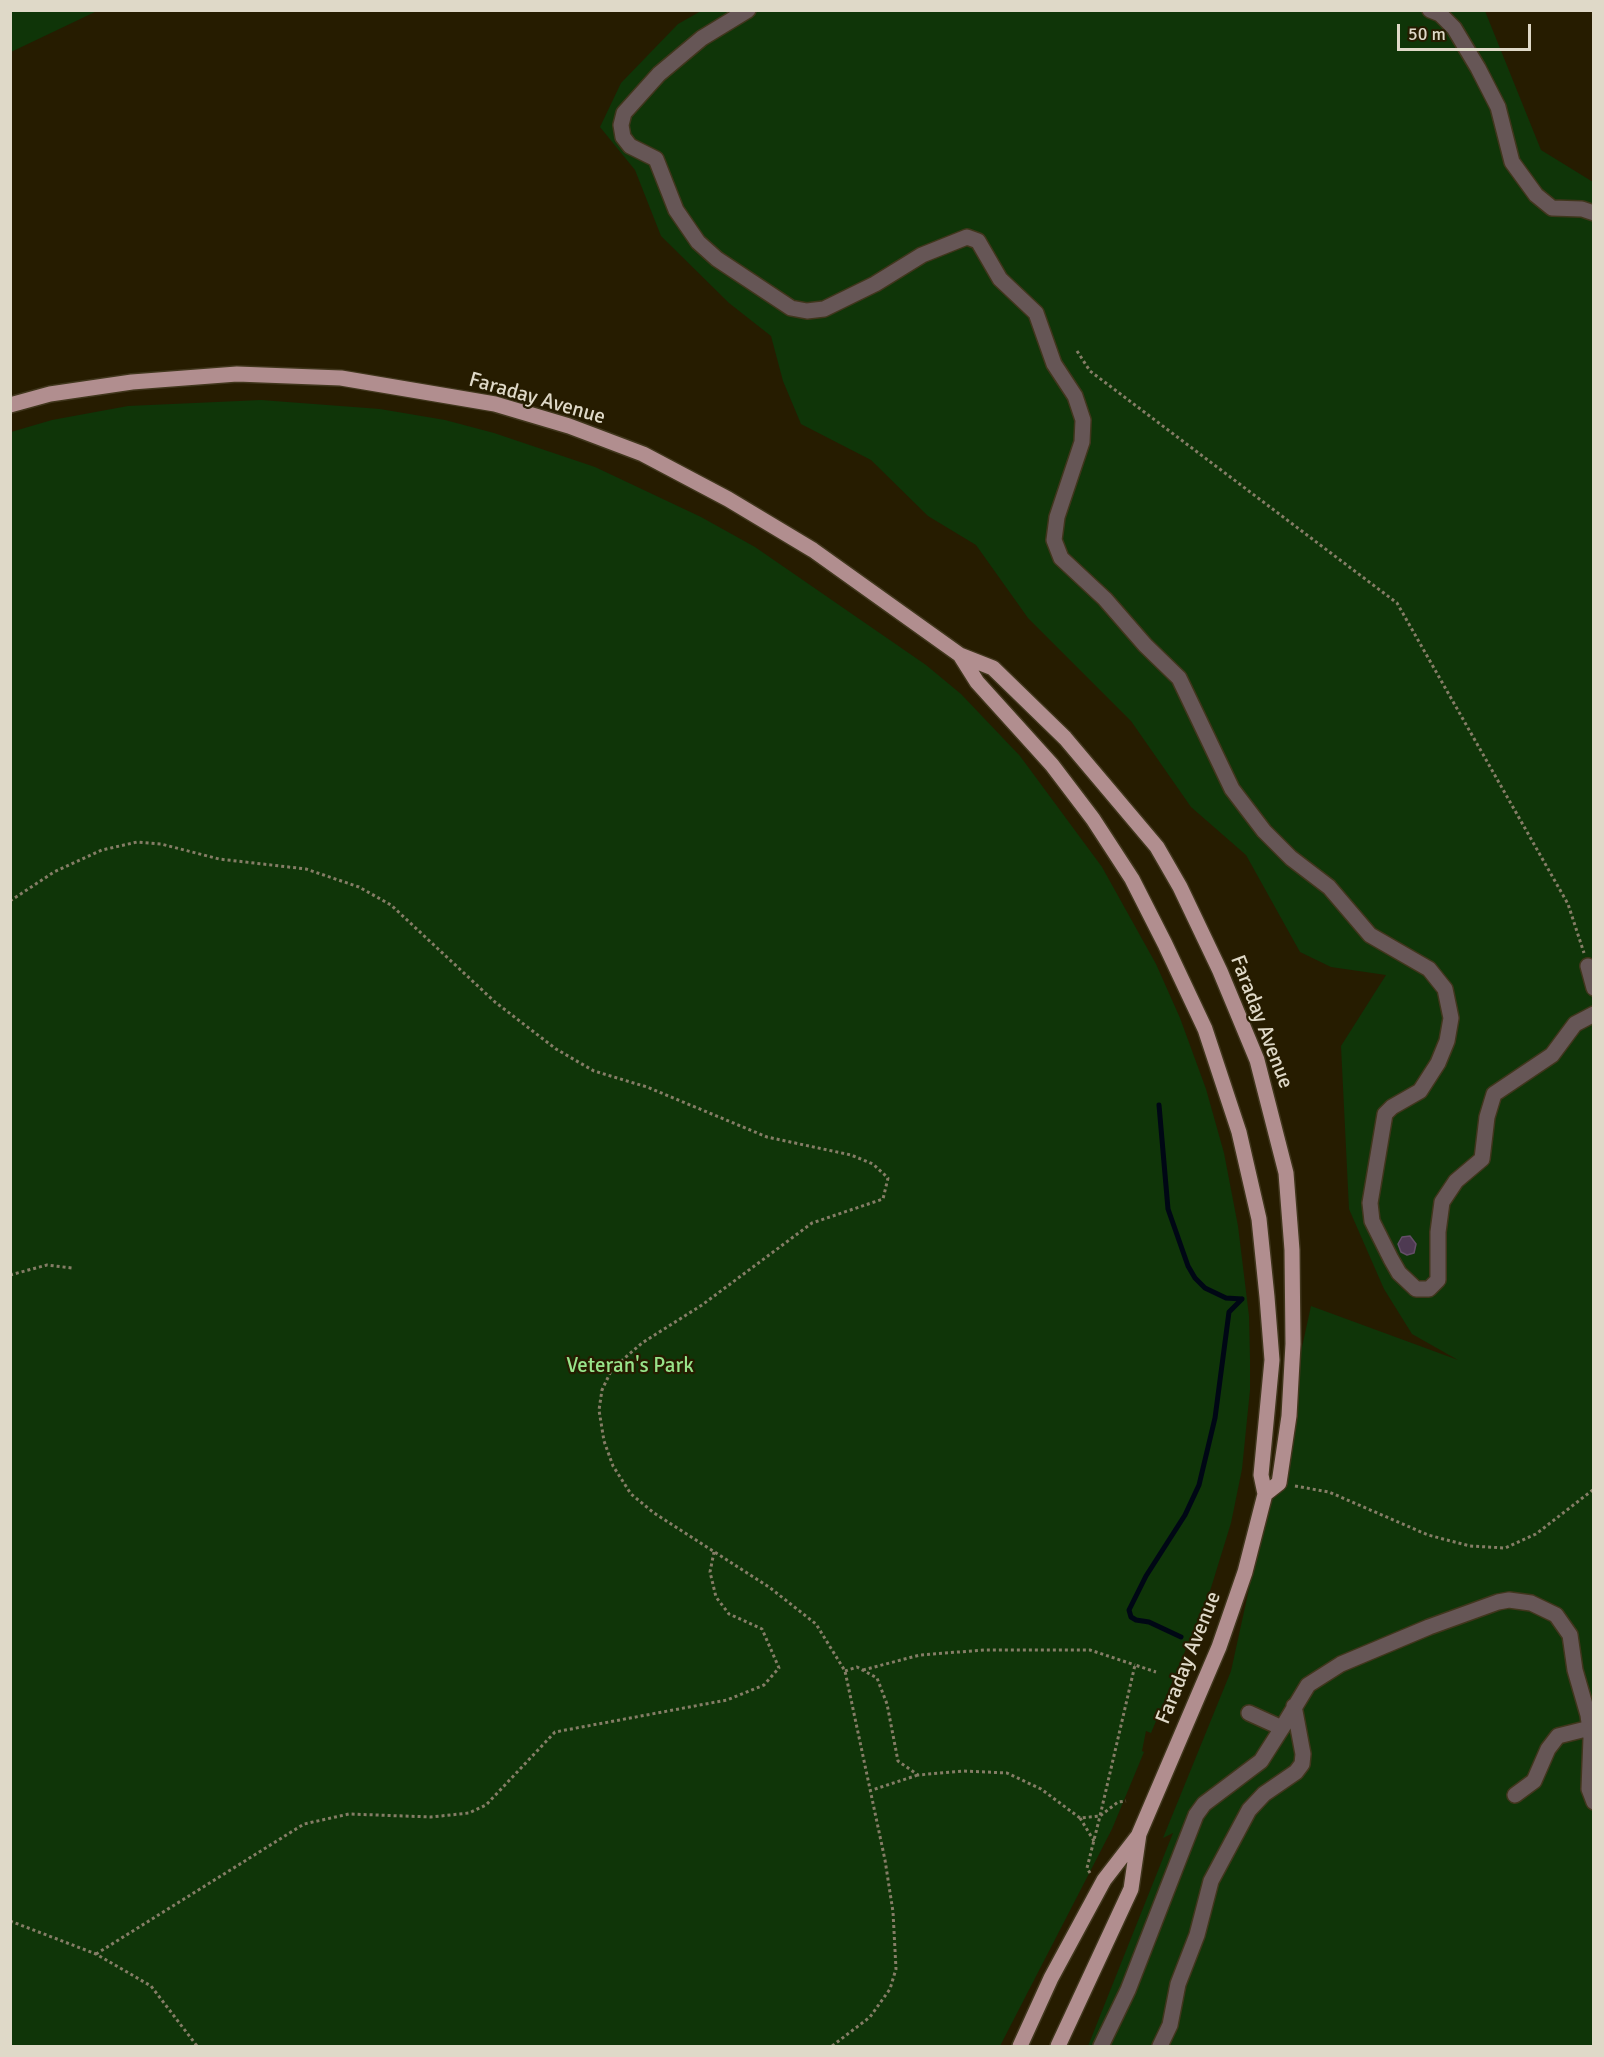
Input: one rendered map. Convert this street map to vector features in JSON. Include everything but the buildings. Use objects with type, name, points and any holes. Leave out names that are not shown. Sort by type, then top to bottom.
[{"type":"main road","name":"Faraday Avenue","points":[[10,405],[50,394],[132,382],[237,374],[341,378],[495,404],[569,426],[643,454],[719,494],[813,550],[960,655],[993,668],[1057,730],[1157,847],[1180,887],[1241,1017],[1257,1060],[1286,1173],[1292,1250],[1293,1344],[1289,1416],[1279,1483]]},
{"type":"main road","name":"Faraday Avenue","points":[[960,655],[977,682],[1052,765],[1094,819],[1132,879],[1205,1029],[1239,1132],[1259,1219],[1272,1360],[1262,1475],[1265,1494],[1245,1572],[1219,1647],[1139,1834],[1104,1880],[1051,1978],[1020,2046]]},
{"type":"main road","points":[[1265,1494],[1279,1483]]},
{"type":"main road","name":"Faraday Avenue","points":[[1058,2046],[1131,1889],[1139,1834]]},
{"type":"lane","points":[[748,10],[738,19],[711,32],[659,74],[624,113],[621,125],[623,137],[630,146],[656,159],[676,210],[698,242],[731,269],[791,308],[807,311],[824,309],[874,284],[922,255],[968,237],[978,241],[1000,279],[1036,313],[1054,364],[1075,396],[1083,420],[1082,441],[1057,517],[1054,540],[1061,558],[1105,599],[1145,645],[1179,678],[1232,789],[1264,831],[1291,858],[1329,887],[1363,928],[1377,940],[1429,969],[1445,989],[1449,1002],[1450,1025],[1444,1048],[1420,1091],[1384,1114],[1370,1203],[1372,1221],[1390,1259],[1399,1273],[1416,1289],[1429,1289],[1438,1280],[1438,1232],[1442,1202],[1456,1180],[1482,1159],[1487,1117],[1494,1094],[1552,1055],[1575,1024],[1593,1014]]},
{"type":"lane","points":[[1430,10],[1440,14],[1454,28],[1478,68],[1498,107],[1512,162],[1536,195],[1546,206],[1582,209],[1593,213]]},
{"type":"lane","points":[[1588,966],[1593,988]]},
{"type":"lane","points":[[1101,2046],[1128,1990],[1196,1815],[1204,1804],[1262,1761],[1275,1744],[1294,1706],[1308,1685],[1341,1664],[1498,1602],[1522,1601],[1550,1610],[1566,1626],[1590,1728],[1589,1789],[1593,1802]]},
{"type":"lane","points":[[1160,2046],[1170,2025],[1178,1984],[1197,1935],[1211,1881],[1249,1810],[1264,1794],[1291,1776],[1302,1764],[1303,1754],[1294,1706]]},
{"type":"lane","points":[[1249,1713],[1282,1728]]},
{"type":"lane","points":[[1515,1795],[1534,1781],[1548,1749],[1558,1736],[1590,1728]]},
{"type":"path","points":[[1077,351],[1090,371],[1398,603],[1568,904],[1588,966]]},
{"type":"path","points":[[10,901],[54,872],[102,850],[137,842],[160,844],[219,859],[306,869],[358,886],[391,905],[495,1002],[556,1049],[594,1071],[647,1087],[767,1137],[851,1155],[873,1164],[888,1178],[883,1199],[812,1223],[702,1305],[642,1343],[612,1369],[602,1390],[599,1410],[604,1441],[613,1466],[632,1494],[654,1513],[769,1587],[816,1624],[845,1671],[885,1860],[896,1969],[890,1989],[870,2017],[832,2046]]},
{"type":"path","points":[[10,1275],[47,1265],[72,1268]]},
{"type":"path","points":[[1279,1483],[1329,1492],[1428,1535],[1470,1546],[1505,1548],[1536,1534],[1593,1489]]},
{"type":"path","points":[[96,1954],[304,1824],[350,1814],[431,1818],[470,1813],[486,1804],[555,1732],[727,1700],[764,1685],[780,1668],[762,1629],[729,1614],[716,1597],[710,1572],[714,1552]]},
{"type":"path","points":[[863,1670],[920,1655],[984,1650],[1090,1650],[1156,1672]]},
{"type":"path","points":[[1092,1875],[1087,1868],[1135,1665]]},
{"type":"path","points":[[845,1671],[857,1667],[877,1678],[886,1704],[898,1761],[918,1775]]},
{"type":"path","points":[[869,1791],[918,1775],[964,1772],[1007,1773],[1041,1789],[1080,1818],[1094,1840]]},
{"type":"path","points":[[1080,1818],[1100,1816],[1118,1802],[1125,1801]]},
{"type":"path","points":[[10,1921],[96,1954],[151,1986],[197,2046]]},
{"type":"green space","points":[[11,10],[97,10],[97,11],[11,52]]},
{"type":"green space","points":[[701,11],[1485,11],[1541,150],[1593,182],[1593,2046],[1088,2046],[1173,1833],[1163,1838],[1231,1671],[1311,1306],[1458,1360],[1412,1334],[1384,1289],[1349,1209],[1341,1046],[1386,975],[1331,967],[1300,952],[1246,855],[1191,807],[1131,721],[1028,618],[976,545],[928,516],[871,460],[801,424],[783,381],[771,336],[729,303],[661,236],[635,170],[600,127],[621,83],[678,24]]},
{"type":"green space","name":"Veteran's Park","points":[[261,400],[380,409],[445,420],[494,433],[595,467],[701,517],[755,547],[926,665],[961,694],[1020,756],[1102,867],[1156,964],[1180,1018],[1206,1089],[1224,1153],[1238,1226],[1249,1316],[1250,1359],[1250,1390],[1242,1469],[1231,1523],[1210,1591],[1151,1733],[1146,1731],[1142,1751],[1144,1752],[1112,1829],[1000,2046],[11,2046],[11,432],[52,420],[128,406]]},
{"type":"waterway","points":[[1159,1105],[1168,1209],[1188,1266],[1205,1288],[1226,1298],[1242,1299]]},
{"type":"waterway","points":[[1181,1637],[1149,1622],[1136,1620],[1131,1617],[1129,1610],[1146,1576],[1185,1515],[1199,1485],[1215,1418],[1229,1312],[1242,1299]]}]
